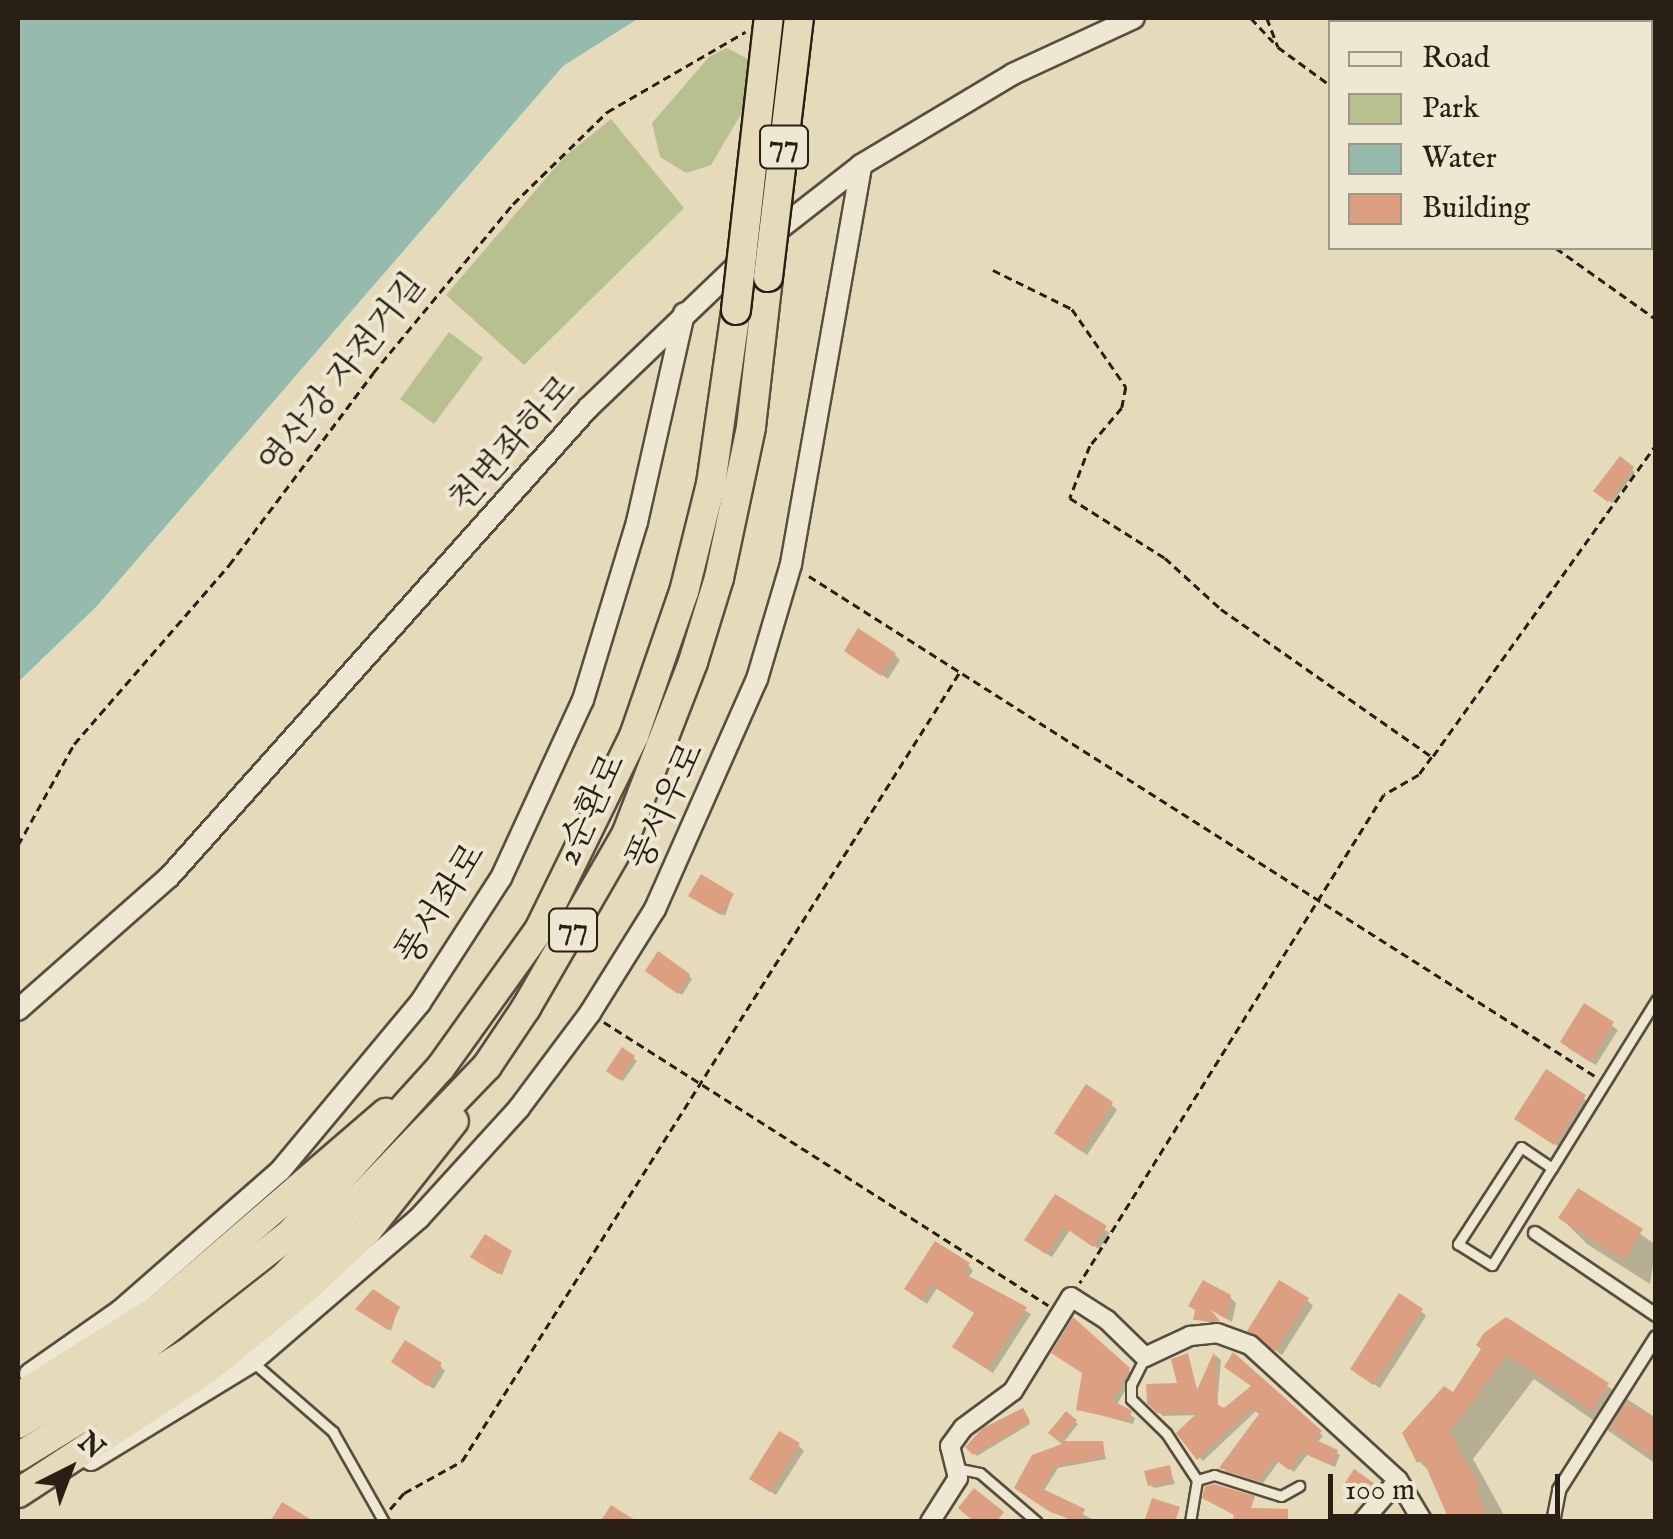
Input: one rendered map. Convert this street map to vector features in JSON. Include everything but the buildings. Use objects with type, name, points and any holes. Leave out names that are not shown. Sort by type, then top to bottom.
[{"type":"highway","name":"2순환로","points":[[18,1457],[190,1351],[284,1277],[487,1066],[626,835],[693,662],[719,578],[751,426],[800,18]]},
{"type":"highway","name":"2순환로","points":[[18,1424],[135,1355],[226,1289],[370,1152],[440,1067],[539,930],[634,736],[684,592],[711,484],[736,310],[760,23]]},
{"type":"highway","points":[[18,1494],[206,1370],[304,1290],[407,1186],[487,1066]]},
{"type":"highway","points":[[18,1397],[158,1309],[440,1067]]},
{"type":"street","name":"천변좌하로","points":[[18,1010],[170,876],[588,408],[684,312],[861,166],[1013,74],[1134,18]]},
{"type":"street","name":"풍서우로","points":[[18,1494],[124,1441],[252,1361],[419,1218],[519,1108],[590,1013],[656,909],[712,794],[757,679],[791,564],[861,166]]},
{"type":"street","name":"풍서좌로","points":[[18,1384],[121,1310],[280,1171],[420,1003],[502,878],[583,700],[636,522],[684,312]]},
{"type":"street","points":[[1535,1233],[1656,1314]]},
{"type":"street","points":[[930,1522],[960,1469],[950,1446],[962,1428],[1013,1391],[1066,1305],[1107,1320],[1145,1358],[1190,1336],[1217,1333],[1250,1345],[1398,1480],[1423,1522]]},
{"type":"street","points":[[1553,1522],[1559,1490],[1656,1337]]},
{"type":"street","points":[[1362,1522],[1398,1480]]},
{"type":"lane","points":[[1552,1168],[1521,1147],[1458,1244],[1492,1265],[1656,1000]]},
{"type":"lane","points":[[1145,1358],[1130,1384],[1130,1399],[1166,1432],[1197,1480],[1190,1522]]},
{"type":"lane","points":[[252,1361],[277,1390],[332,1432],[383,1520]]},
{"type":"lane","points":[[960,1469],[980,1473],[1036,1522]]},
{"type":"lane","points":[[1197,1480],[1214,1475],[1280,1496],[1299,1486]]},
{"type":"path","points":[[1250,18],[1278,47],[1328,84]]},
{"type":"path","points":[[1268,18],[1278,47]]},
{"type":"path","name":"영산강 자전거길","points":[[18,845],[74,744],[229,565],[373,373],[513,204],[607,112],[678,66],[760,23]]},
{"type":"path","points":[[1559,250],[1656,320]]},
{"type":"path","points":[[994,270],[1072,310],[1126,387],[1122,408],[1090,446],[1070,498],[1165,558],[1221,610],[1432,757]]},
{"type":"path","points":[[590,1013],[1066,1305],[1384,795],[1419,775],[1656,444]]},
{"type":"path","points":[[791,564],[1604,1082]]},
{"type":"path","points":[[383,1520],[404,1493],[462,1461],[959,673]]},
{"type":"green space","points":[[727,48],[757,64],[747,104],[711,165],[686,173],[660,157],[652,123],[710,56]]},
{"type":"green space","points":[[611,119],[684,208],[524,365],[446,295],[564,157]]},
{"type":"green space","points":[[449,332],[483,358],[434,424],[400,399]]},
{"type":"water","points":[[18,18],[639,18],[563,66],[96,607],[18,682]]}]
